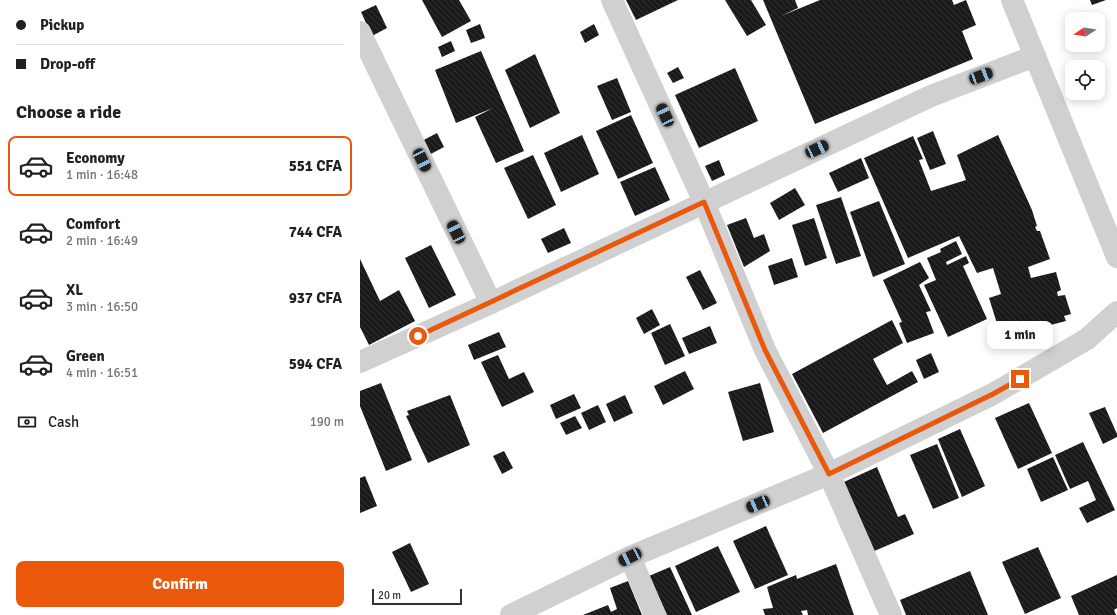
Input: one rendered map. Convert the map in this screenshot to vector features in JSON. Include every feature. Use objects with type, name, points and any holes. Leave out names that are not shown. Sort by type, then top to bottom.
[{"type":"street","points":[[612,0],[704,202],[765,350],[829,474],[891,615]]},
{"type":"street","points":[[1012,0],[1117,257]]},
{"type":"street","points":[[360,32],[491,303]]},
{"type":"street","points":[[360,362],[491,303],[931,96],[1035,56]]},
{"type":"street","points":[[511,615],[630,557],[829,474],[993,394],[1087,339],[1117,312]]},
{"type":"street","points":[[630,557],[655,615]]},
{"type":"building","points":[[422,0],[459,0],[471,21],[442,37]]},
{"type":"building","points":[[626,0],[678,0],[636,20]]},
{"type":"building","points":[[725,0],[751,0],[766,25],[747,36]]},
{"type":"building","points":[[763,0],[795,0],[798,8],[781,16],[820,0],[952,0],[954,5],[966,0],[976,25],[962,31],[973,59],[815,124]]},
{"type":"building","points":[[1090,0],[1106,0],[1092,5]]},
{"type":"building","points":[[376,5],[387,28],[372,36],[361,12]]},
{"type":"building","points":[[480,24],[485,38],[471,43],[466,30]]},
{"type":"building","points":[[594,24],[599,35],[585,43],[580,32]]},
{"type":"building","points":[[451,41],[455,51],[442,57],[438,47]]},
{"type":"building","points":[[481,51],[524,151],[496,163],[475,117],[493,108],[456,123],[435,70]]},
{"type":"building","points":[[535,54],[560,113],[530,128],[505,70]]},
{"type":"building","points":[[678,67],[684,78],[673,83],[667,73]]},
{"type":"building","points":[[735,68],[758,121],[699,148],[675,95]]},
{"type":"building","points":[[617,78],[631,112],[612,120],[597,86]]},
{"type":"building","points":[[631,115],[653,163],[618,179],[596,131]]},
{"type":"building","points":[[933,131],[946,164],[930,170],[917,138]]},
{"type":"building","points":[[437,133],[444,147],[425,157],[418,143]]},
{"type":"building","points":[[582,135],[599,174],[561,192],[544,153]]},
{"type":"building","points":[[998,135],[1032,210],[1037,226],[1035,227],[1037,231],[1040,231],[1050,259],[1028,267],[1031,278],[1056,272],[1061,290],[1057,292],[1058,296],[1065,295],[1071,314],[1064,316],[1066,321],[1043,327],[1044,331],[1018,336],[1020,341],[1004,346],[989,298],[1001,294],[993,268],[977,273],[959,236],[908,258],[864,158],[913,136],[923,159],[919,160],[931,191],[966,180],[957,155]]},
{"type":"building","points":[[533,155],[556,205],[528,219],[504,168]]},
{"type":"building","points":[[861,158],[869,178],[838,192],[829,173]]},
{"type":"building","points":[[719,160],[725,175],[712,181],[705,166]]},
{"type":"building","points":[[655,167],[670,200],[635,216],[620,182]]},
{"type":"building","points":[[795,188],[805,205],[779,220],[770,203]]},
{"type":"building","points":[[841,197],[861,256],[836,264],[816,205]]},
{"type":"building","points":[[879,201],[905,264],[873,277],[850,212]]},
{"type":"building","points":[[746,218],[754,238],[764,234],[770,251],[744,267],[727,225]]},
{"type":"building","points":[[814,218],[827,258],[805,266],[792,225]]},
{"type":"building","points":[[564,228],[571,243],[548,253],[541,239]]},
{"type":"building","points":[[956,241],[962,254],[946,262],[947,265],[966,256],[969,263],[963,266],[987,319],[948,337],[924,285],[936,280],[927,258],[941,252],[940,249]]},
{"type":"building","points":[[431,245],[456,295],[429,308],[405,258]]},
{"type":"building","points":[[792,258],[798,277],[774,285],[768,266]]},
{"type":"building","points":[[360,259],[380,301],[399,290],[415,321],[369,345],[360,327]]},
{"type":"building","points":[[920,262],[929,278],[919,285],[931,311],[926,312],[934,333],[907,343],[899,323],[902,322],[883,280]]},
{"type":"building","points":[[700,270],[717,303],[703,310],[686,277]]},
{"type":"building","points":[[652,309],[660,325],[644,334],[636,318]]},
{"type":"building","points":[[892,320],[903,343],[873,359],[887,385],[912,371],[918,382],[823,433],[792,374]]},
{"type":"building","points":[[670,324],[685,356],[665,365],[651,333]]},
{"type":"building","points":[[710,326],[717,343],[689,354],[682,338]]},
{"type":"building","points":[[499,332],[506,347],[474,360],[468,345]]},
{"type":"building","points":[[931,353],[939,372],[924,379],[916,360]]},
{"type":"building","points":[[498,355],[509,379],[524,372],[534,392],[502,407],[481,362]]},
{"type":"building","points":[[685,371],[694,389],[663,405],[654,386]]},
{"type":"building","points":[[381,383],[412,460],[386,471],[360,406],[360,391]]},
{"type":"building","points":[[760,383],[774,432],[743,441],[728,392]]},
{"type":"building","points":[[574,394],[581,408],[556,419],[550,405]]},
{"type":"building","points":[[450,395],[470,445],[428,463],[406,416],[409,415],[407,411]]},
{"type":"building","points":[[625,395],[633,413],[614,422],[606,404]]},
{"type":"building","points":[[1029,403],[1052,453],[1018,469],[995,418]]},
{"type":"building","points":[[598,405],[606,422],[589,430],[581,413]]},
{"type":"building","points":[[1105,407],[1117,437],[1103,444],[1089,413]]},
{"type":"building","points":[[575,416],[582,428],[566,435],[560,423]]},
{"type":"building","points":[[960,429],[985,486],[962,497],[938,439]]},
{"type":"building","points":[[1083,442],[1115,510],[1087,523],[1079,508],[1096,500],[1088,481],[1070,489],[1055,455]]},
{"type":"building","points":[[937,444],[959,498],[933,509],[910,455]]},
{"type":"building","points":[[504,451],[513,468],[502,474],[493,456]]},
{"type":"building","points":[[1053,457],[1068,490],[1041,502],[1027,469]]},
{"type":"building","points":[[877,467],[898,517],[905,514],[914,534],[865,555],[835,486]]},
{"type":"building","points":[[365,476],[377,506],[360,513],[360,478]]},
{"type":"building","points":[[766,526],[788,575],[755,589],[733,541]]},
{"type":"building","points":[[410,543],[429,584],[411,592],[392,552]]},
{"type":"building","points":[[718,546],[740,592],[696,612],[675,566]]},
{"type":"building","points":[[1038,547],[1061,598],[1025,614],[1002,562]]},
{"type":"building","points":[[836,564],[854,615],[808,615],[807,610],[801,611],[803,615],[765,615],[763,609],[773,608],[767,587],[796,575],[797,579]]},
{"type":"building","points":[[670,567],[692,615],[667,615],[649,576]]},
{"type":"building","points":[[970,571],[988,615],[906,615],[900,600]]},
{"type":"building","points":[[1117,575],[1117,608],[1114,610],[1116,615],[1079,615],[1071,596]]},
{"type":"building","points":[[628,581],[642,615],[583,615],[608,605],[611,612],[617,609],[610,588]]},
{"type":"route","points":[[418,336],[704,202],[765,350],[829,474],[993,394],[1020,379]]}]
